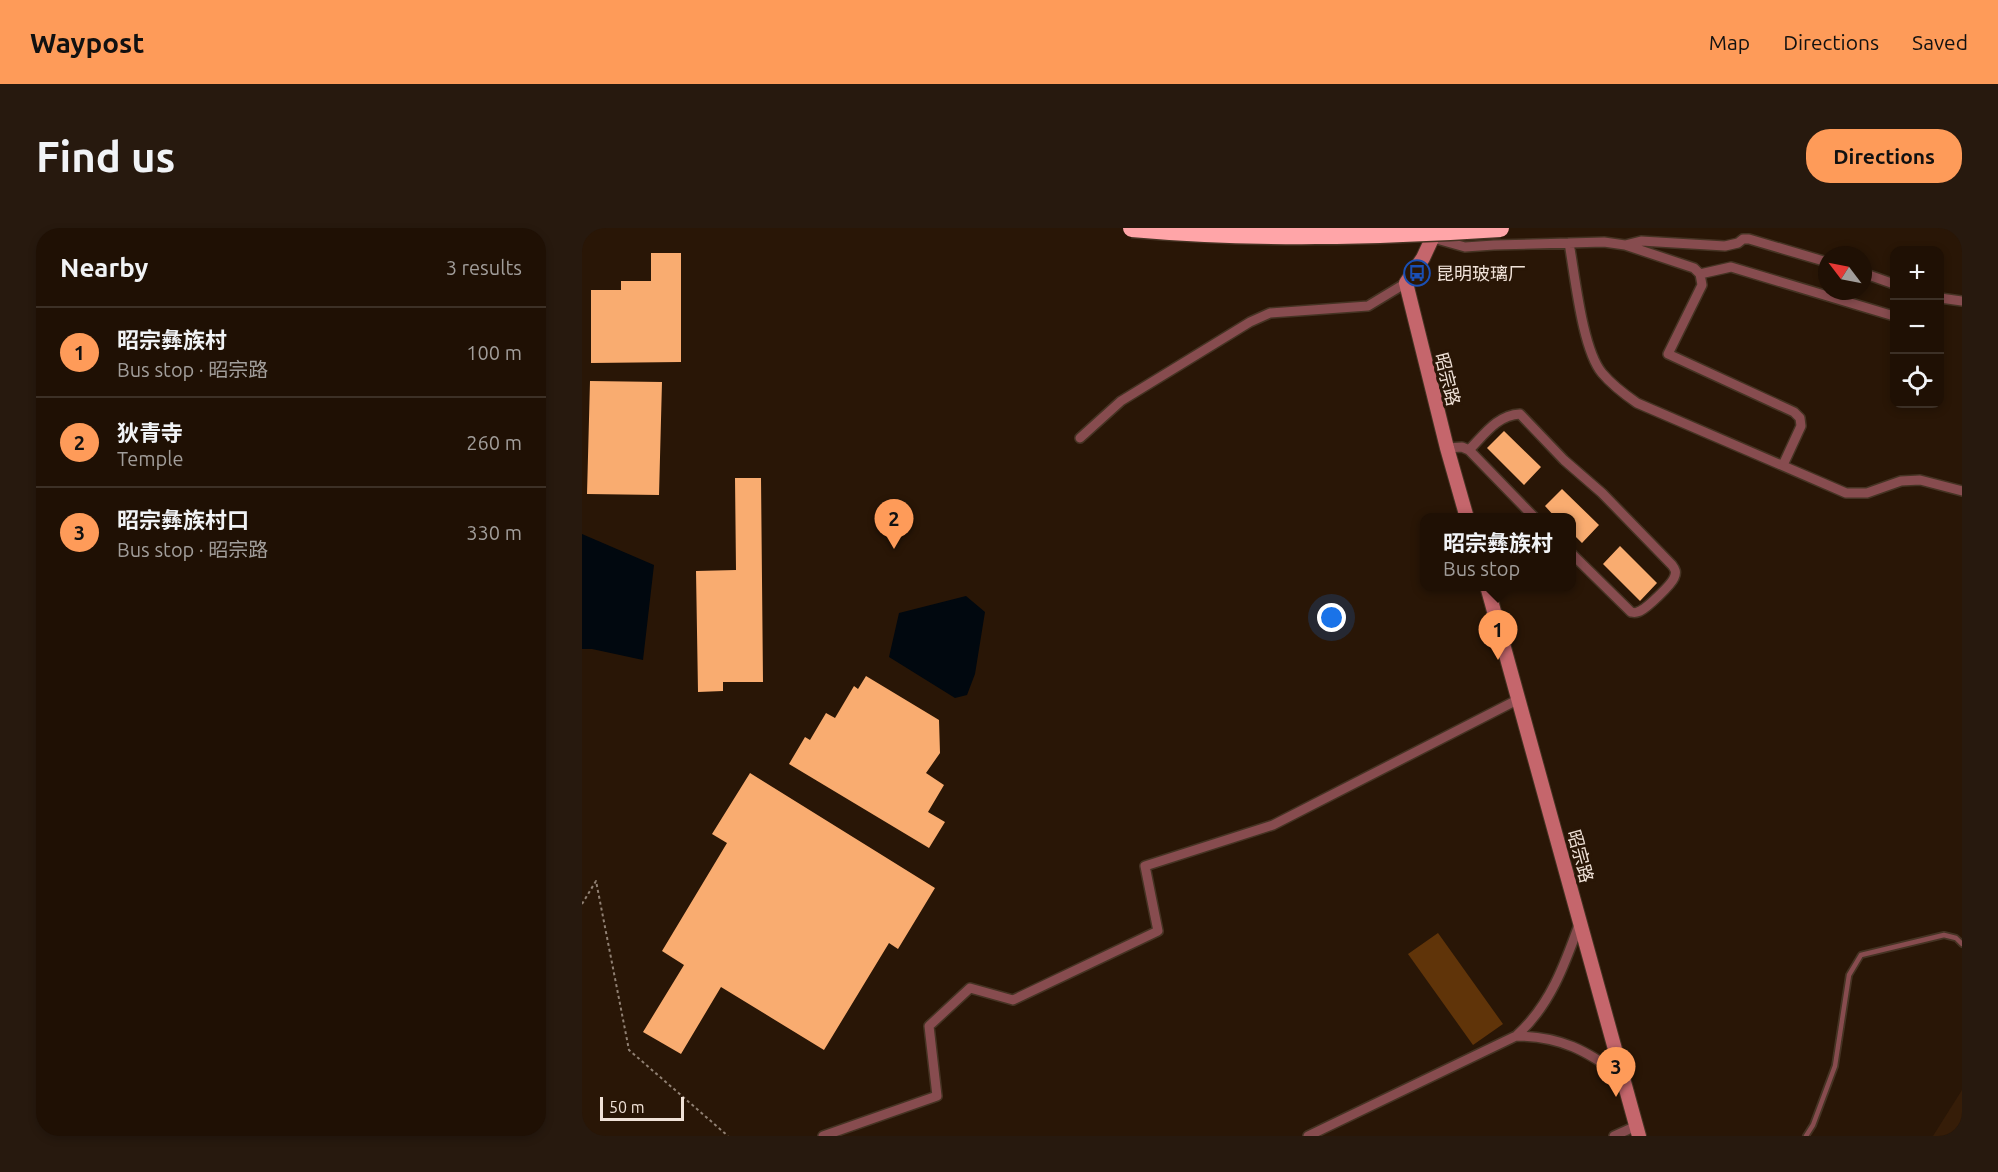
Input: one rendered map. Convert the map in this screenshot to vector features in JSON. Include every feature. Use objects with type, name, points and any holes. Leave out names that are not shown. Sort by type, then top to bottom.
[{"type":"highway","points":[[1132,228],[1254,236],[1400,234],[1500,228]]},
{"type":"street","points":[[1080,438],[1121,401],[1250,322],[1270,313],[1368,306],[1406,283],[1423,258],[1435,233],[1465,247],[1494,244],[1604,242],[1625,245],[1694,268],[1700,274],[1702,285],[1668,354],[1794,412],[1800,418],[1801,426],[1783,465]]},
{"type":"street","points":[[1625,245],[1641,241],[1725,246],[1749,239],[1818,259]]},
{"type":"street","points":[[1569,243],[1589,349],[1600,372],[1637,403],[1846,493],[1867,493],[1901,481],[1920,480],[1962,491]]},
{"type":"street","points":[[1700,274],[1731,267],[1890,315]]},
{"type":"street","points":[[1872,276],[1890,283]]},
{"type":"street","name":"昭宗路","points":[[1406,283],[1466,513]]},
{"type":"street","points":[[1944,299],[1962,301]]},
{"type":"street","points":[[1469,450],[1499,420],[1508,415],[1520,414],[1564,460],[1602,493],[1675,569],[1676,574],[1674,580],[1643,610],[1636,613],[1630,612],[1576,558]]},
{"type":"street","points":[[1447,448],[1462,447],[1469,450],[1530,513]]},
{"type":"street","name":"昭宗路","points":[[1488,591],[1638,1131]]},
{"type":"street","points":[[823,1136],[937,1096],[929,1026],[970,988],[1013,1000],[1158,931],[1145,866],[1273,825],[1519,699]]},
{"type":"street","points":[[1308,1136],[1516,1036],[1532,1022],[1544,1005],[1562,969],[1580,922]]},
{"type":"street","points":[[1516,1036],[1538,1036],[1576,1047],[1623,1077]]},
{"type":"street","points":[[1614,1136],[1638,1131]]},
{"type":"lane","points":[[1806,1136],[1813,1125],[1835,1065],[1849,975],[1862,956],[1944,935],[1956,938],[1962,944]]},
{"type":"path","points":[[582,904],[596,880],[629,1050],[728,1136]]},
{"type":"shaded area","points":[[582,534],[654,565],[643,660],[582,649]]},
{"type":"shaded area","points":[[966,596],[985,612],[975,674],[967,695],[955,698],[889,657],[899,613]]},
{"type":"shaded area","points":[[1438,933],[1503,1024],[1473,1045],[1408,954]]},
{"type":"shaded area","points":[[1962,1090],[1962,1136],[1933,1136]]},
{"type":"building","points":[[651,253],[681,253],[681,362],[591,363],[591,290],[621,290],[621,281],[651,281]]},
{"type":"building","points":[[590,381],[662,382],[659,495],[587,494]]},
{"type":"building","points":[[1504,431],[1541,467],[1524,485],[1487,448]]},
{"type":"building","points":[[735,478],[761,478],[763,682],[723,682],[723,691],[698,692],[696,571],[736,570]]},
{"type":"building","points":[[1562,489],[1599,525],[1582,543],[1576,537],[1576,513],[1551,513],[1545,506]]},
{"type":"building","points":[[1620,546],[1657,583],[1640,601],[1603,564]]},
{"type":"building","points":[[866,676],[939,720],[940,753],[926,773],[944,785],[928,812],[945,822],[929,848],[789,764],[805,737],[810,740],[826,713],[835,718],[854,686],[858,689]]},
{"type":"building","points":[[750,773],[935,888],[898,949],[889,943],[824,1050],[721,987],[681,1054],[643,1032],[684,965],[662,951],[727,843],[712,834]]},
{"type":"place","name":"昆明玻璃厂","points":[[1417,273]]},
{"type":"place","name":"狄青寺","points":[[894,549]]},
{"type":"place","name":"昭宗彝族村","points":[[1498,660]]},
{"type":"place","name":"昭宗彝族村口","points":[[1616,1097]]}]
